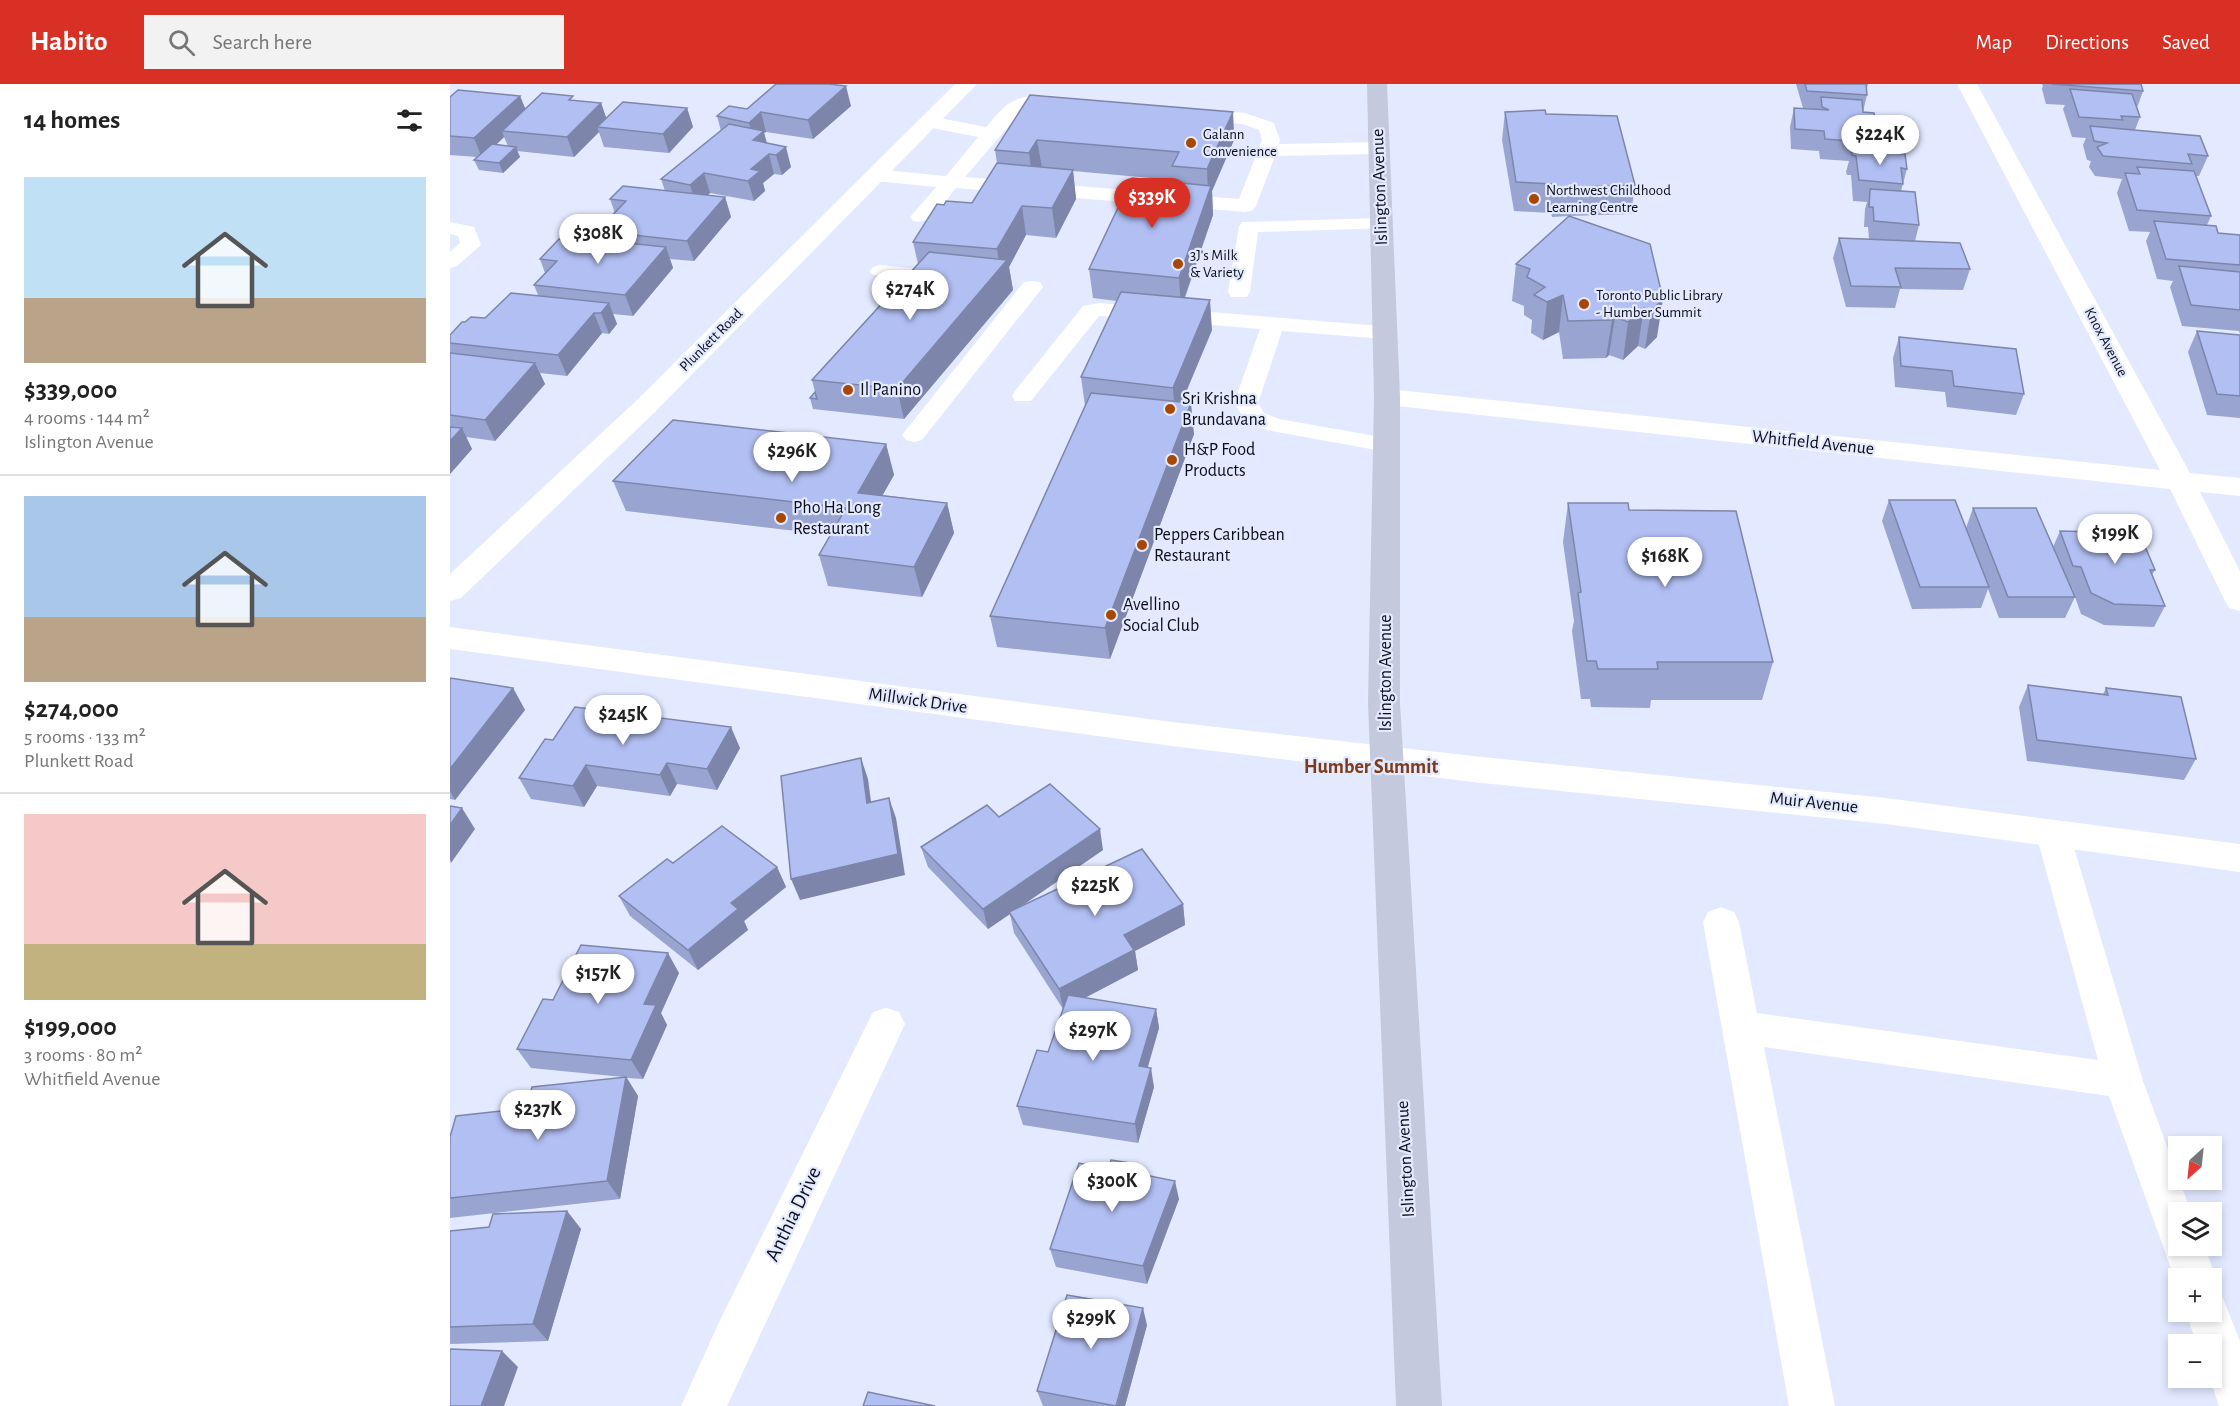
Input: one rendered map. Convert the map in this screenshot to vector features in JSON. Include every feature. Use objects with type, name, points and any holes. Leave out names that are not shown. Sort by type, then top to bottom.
[{"type":"main road","name":"Islington Avenue","points":[[1377,84],[1387,398],[1384,703],[1419,1406]]},
{"type":"street","name":"Plunkett Road","points":[[450,591],[646,406],[967,84]]},
{"type":"street","name":"Knox Avenue","points":[[1967,84],[2181,482],[2240,602]]},
{"type":"street","name":"Whitfield Avenue","points":[[1387,398],[2240,487]]},
{"type":"street","name":"Millwick Drive","points":[[450,638],[996,711],[1387,760]]},
{"type":"street","name":"Muir Avenue","points":[[1387,760],[1886,811],[2240,858]]},
{"type":"street","points":[[2053,834],[2123,1081],[2168,1205]]},
{"type":"street","points":[[1721,922],[1812,1406]]},
{"type":"street","name":"Anthia Drive","points":[[704,1406],[735,1335],[886,1024]]},
{"type":"street","points":[[1742,1027],[2123,1081]]},
{"type":"street","points":[[2211,1322],[2240,1402]]},
{"type":"lane","points":[[875,175],[951,182],[1246,206],[1271,140],[1268,127],[1245,119],[1043,101],[1021,102],[1014,106],[992,134],[951,182],[920,217]]},
{"type":"lane","points":[[928,122],[992,134]]},
{"type":"lane","points":[[1267,150],[1379,148]]},
{"type":"lane","points":[[1239,292],[1249,226],[1382,224]]},
{"type":"lane","points":[[450,228],[467,231],[471,245],[450,262]]},
{"type":"lane","points":[[880,271],[962,279]]},
{"type":"lane","points":[[914,435],[1032,287],[1009,284]]},
{"type":"lane","points":[[1023,396],[1091,311],[1099,309],[1385,332]]},
{"type":"lane","points":[[1273,324],[1246,403],[1255,418],[1293,430],[1387,445]]},
{"type":"building","points":[[776,84],[846,86],[808,120],[761,112],[749,123],[717,116],[729,106],[747,109]]},
{"type":"building","points":[[1805,84],[1866,84],[1867,95],[1807,91]]},
{"type":"building","points":[[2052,84],[2141,84],[2143,91]]},
{"type":"building","points":[[2070,89],[2132,94],[2140,117],[2121,116],[2123,120],[2079,117]]},
{"type":"building","points":[[458,90],[520,96],[474,138],[450,136],[450,97]]},
{"type":"building","points":[[542,93],[573,96],[569,100],[601,103],[567,137],[502,131]]},
{"type":"building","points":[[1030,95],[1233,112],[1207,169],[1172,166],[1179,152],[1037,140],[1029,153],[995,150]]},
{"type":"building","points":[[1821,97],[1862,100],[1863,112],[1874,113],[1876,126],[1887,127],[1889,144],[1825,139],[1824,131],[1795,129],[1794,108],[1829,110],[1822,107]]},
{"type":"building","points":[[623,102],[687,108],[663,134],[597,127]]},
{"type":"building","points":[[1545,110],[1546,114],[1617,116],[1635,185],[1555,188],[1554,184],[1516,182],[1505,112]]},
{"type":"building","points":[[729,124],[764,131],[753,140],[786,147],[776,155],[769,154],[751,169],[760,171],[748,181],[704,173],[690,185],[661,179]]},
{"type":"building","points":[[2090,126],[2200,136],[2208,156],[2188,154],[2192,164],[2103,156],[2097,147],[2107,143],[2094,141]]},
{"type":"building","points":[[492,144],[516,147],[499,163],[474,160]]},
{"type":"building","points":[[1855,150],[1905,154],[1907,169],[1901,168],[1903,184],[1859,180],[1856,156],[1851,152]]},
{"type":"building","points":[[997,163],[1073,170],[1052,208],[1022,206],[997,249],[913,242],[937,204],[944,205],[946,201],[972,203]]},
{"type":"building","points":[[2137,167],[2194,171],[2211,216],[2137,210],[2125,173],[2140,174]]},
{"type":"building","points":[[1132,178],[1211,186],[1179,278],[1089,269]]},
{"type":"building","points":[[623,186],[725,197],[687,241],[597,231],[626,201],[610,199]]},
{"type":"building","points":[[1870,189],[1915,192],[1919,225],[1874,221],[1873,207],[1869,207]]},
{"type":"building","points":[[1569,216],[1650,244],[1663,299],[1651,311],[1644,308],[1628,322],[1615,317],[1612,320],[1568,321],[1563,295],[1547,302],[1534,295],[1545,287],[1527,277],[1530,269],[1516,264]]},
{"type":"building","points":[[2154,221],[2216,226],[2218,233],[2240,235],[2240,265],[2166,259]]},
{"type":"building","points":[[578,238],[666,247],[625,295],[534,285],[557,261],[540,259],[559,239],[575,241]]},
{"type":"building","points":[[1839,238],[1960,243],[1970,269],[1895,268],[1901,287],[1851,286]]},
{"type":"building","points":[[929,252],[1007,260],[897,389],[812,380]]},
{"type":"building","points":[[2179,266],[2240,272],[2240,310],[2191,305]]},
{"type":"building","points":[[1121,292],[1210,300],[1173,388],[1081,377]]},
{"type":"building","points":[[511,293],[609,303],[601,313],[594,313],[558,355],[450,343],[450,335],[462,322],[471,317],[485,318]]},
{"type":"building","points":[[2197,331],[2240,335],[2240,396],[2217,394]]},
{"type":"building","points":[[1899,337],[2016,349],[2024,394],[1954,386],[1952,371],[1901,366]]},
{"type":"building","points":[[450,353],[535,363],[485,420],[450,415]]},
{"type":"building","points":[[815,392],[817,399],[810,398]]},
{"type":"building","points":[[1091,393],[1191,403],[1105,628],[990,616]]},
{"type":"building","points":[[673,420],[886,444],[858,493],[947,503],[914,567],[819,555],[846,508],[613,481]]},
{"type":"building","points":[[450,427],[462,428],[450,441]]},
{"type":"building","points":[[1889,500],[1955,500],[1989,587],[1920,587]]},
{"type":"building","points":[[1568,503],[1628,503],[1629,510],[1736,511],[1773,662],[1657,662],[1658,669],[1598,669],[1596,661],[1587,661],[1578,593],[1581,592]]},
{"type":"building","points":[[1973,508],[2036,508],[2075,597],[2008,597]]},
{"type":"building","points":[[2097,525],[2113,525],[2116,532],[2139,532],[2155,570],[2150,570],[2165,606],[2114,604],[2091,593],[2081,567],[2073,566],[2060,531],[2100,532]]},
{"type":"building","points":[[450,678],[513,688],[450,769]]},
{"type":"building","points":[[2028,685],[2108,695],[2106,688],[2181,697],[2196,759],[2037,740]]},
{"type":"building","points":[[575,707],[731,727],[707,769],[667,763],[660,775],[586,765],[573,786],[519,778],[545,739],[553,740]]},
{"type":"building","points":[[861,758],[867,803],[889,798],[898,854],[791,879],[781,776]]},
{"type":"building","points":[[1050,784],[1100,829],[983,909],[921,847],[987,805],[999,817]]},
{"type":"building","points":[[450,806],[462,808],[450,825]]},
{"type":"building","points":[[722,826],[777,867],[731,903],[738,909],[688,950],[619,896],[667,859],[673,863]]},
{"type":"building","points":[[1142,849],[1183,904],[1124,935],[1134,950],[1059,989],[1009,912]]},
{"type":"building","points":[[581,945],[668,953],[644,1004],[656,1005],[631,1060],[517,1049],[543,999],[553,1000]]},
{"type":"building","points":[[1068,995],[1156,1009],[1139,1066],[1151,1068],[1135,1124],[1017,1106],[1037,1050],[1048,1052]]},
{"type":"building","points":[[626,1077],[607,1181],[450,1198],[450,1137],[456,1116],[527,1108],[532,1087]]},
{"type":"building","points":[[1111,1160],[1137,1164],[1135,1173],[1175,1181],[1143,1266],[1050,1249],[1079,1163],[1108,1169]]},
{"type":"building","points":[[567,1211],[533,1324],[450,1327],[450,1231],[489,1227],[493,1214]]},
{"type":"building","points":[[1067,1295],[1143,1308],[1116,1406],[1037,1391]]},
{"type":"building","points":[[450,1349],[502,1351],[481,1406],[450,1406]]},
{"type":"building","points":[[868,1392],[935,1406],[863,1406]]},
{"type":"place","name":"Galann Convenience","points":[[1191,143]]},
{"type":"place","name":"Northwest Childhood Learning Centre","points":[[1534,199]]},
{"type":"place","name":"3J's Milk & Variety","points":[[1178,264]]},
{"type":"place","name":"Toronto Public Library - Humber Summit","points":[[1584,304]]},
{"type":"place","name":"Il Panino","points":[[848,390]]},
{"type":"place","name":"Sri Krishna Brundavana","points":[[1170,409]]},
{"type":"place","name":"H&P Food Products","points":[[1172,460]]},
{"type":"place","name":"Pho Ha Long Restaurant","points":[[781,518]]},
{"type":"place","name":"Peppers Caribbean Restaurant","points":[[1142,545]]},
{"type":"place","name":"Avellino Social Club","points":[[1111,615]]},
{"type":"district","name":"Humber Summit","points":[[1371,767]]}]
